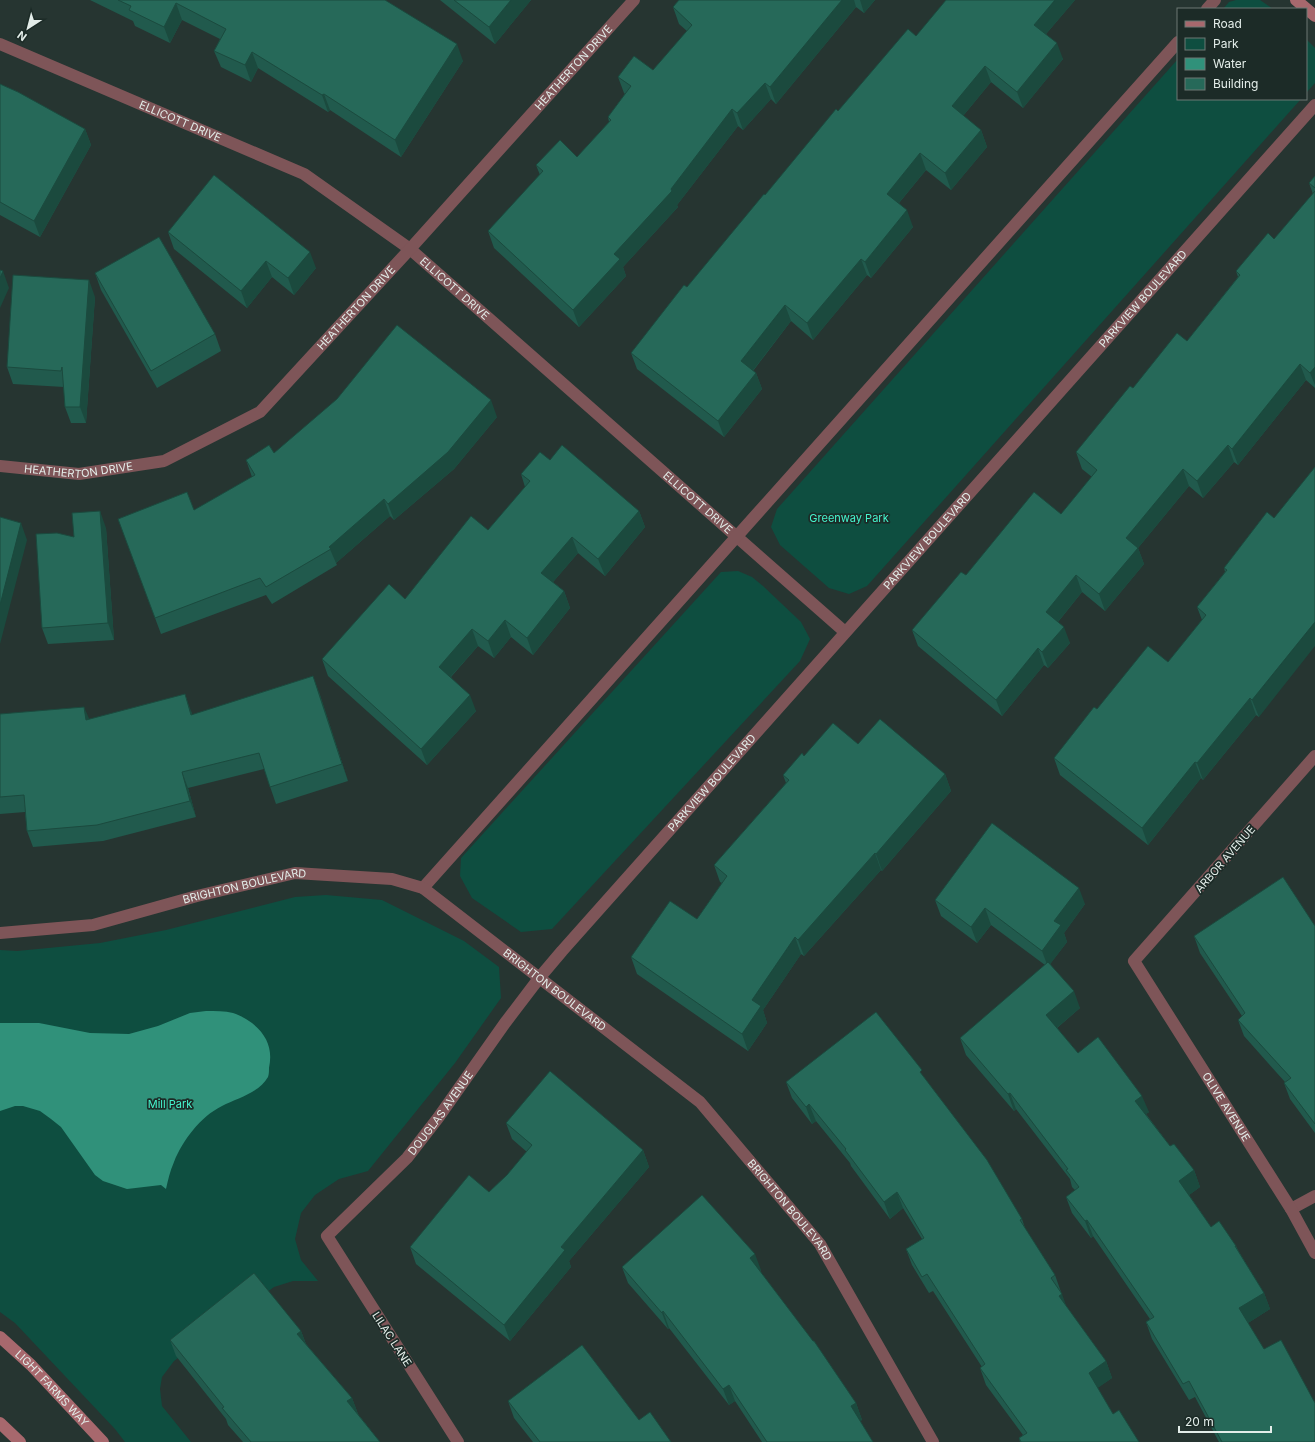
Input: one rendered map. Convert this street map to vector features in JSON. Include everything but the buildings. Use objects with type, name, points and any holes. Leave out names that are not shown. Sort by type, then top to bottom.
[{"type":"street","name":"HEATHERTON DRIVE","points":[[0,466],[79,474],[164,460],[260,412],[410,250],[634,0]]},
{"type":"street","points":[[1208,8],[1215,0]]},
{"type":"street","points":[[1296,0],[1306,8]]},
{"type":"street","points":[[1307,9],[1315,16]]},
{"type":"street","points":[[423,888],[1177,43]]},
{"type":"street","name":"ELLICOTT DRIVE","points":[[0,44],[304,174],[410,250],[845,632]]},
{"type":"street","name":"PARKVIEW BOULEVARD","points":[[540,977],[845,632],[1315,105]]},
{"type":"street","name":"ARBOR AVENUE","points":[[1134,961],[1315,756]]},
{"type":"street","name":"BRIGHTON BOULEVARD","points":[[0,933],[92,925],[197,896],[295,873],[392,879],[423,888],[700,1102],[820,1244],[933,1442]]},
{"type":"street","name":"OLIVE AVENUE","points":[[1134,961],[1291,1209],[1315,1253]]},
{"type":"street","name":"DOUGLAS AVENUE","points":[[327,1236],[406,1158],[438,1118],[505,1023],[540,977]]},
{"type":"street","points":[[1291,1209],[1315,1196]]},
{"type":"street","name":"LILAC LANE","points":[[327,1236],[458,1442]]},
{"type":"street","name":"LIGHT FARMS WAY","points":[[0,1337],[31,1365],[103,1442]]},
{"type":"street","points":[[0,1423],[20,1442]]},
{"type":"green space","points":[[1236,0],[1260,0],[1272,8],[1224,8],[1229,2]]},
{"type":"green space","points":[[1307,40],[1315,48],[1315,83],[1307,92]]},
{"type":"green space","name":"Greenway Park","points":[[1177,60],[1177,100],[1300,100],[867,586],[849,594],[829,588],[780,545],[771,527],[777,509]]},
{"type":"green space","points":[[738,571],[752,577],[801,622],[810,639],[800,661],[552,929],[521,932],[472,898],[460,876],[461,858],[721,572]]},
{"type":"green space","name":"Mill Park","points":[[326,895],[382,900],[464,941],[499,967],[501,998],[455,1063],[368,1171],[339,1179],[315,1195],[301,1213],[295,1239],[301,1260],[318,1281],[293,1281],[274,1287],[174,1361],[162,1377],[160,1389],[162,1406],[191,1442],[125,1442],[115,1429],[15,1323],[0,1312],[0,950],[17,951],[100,943],[166,930],[295,897]]},
{"type":"water","points":[[223,1011],[233,1013],[252,1023],[262,1032],[268,1043],[270,1055],[268,1077],[264,1083],[253,1091],[222,1106],[206,1116],[193,1130],[182,1146],[171,1169],[166,1189],[161,1185],[127,1189],[103,1181],[95,1175],[61,1127],[40,1111],[23,1106],[15,1106],[0,1111],[0,1023],[39,1023],[90,1033],[129,1034],[158,1026],[190,1013]]}]
